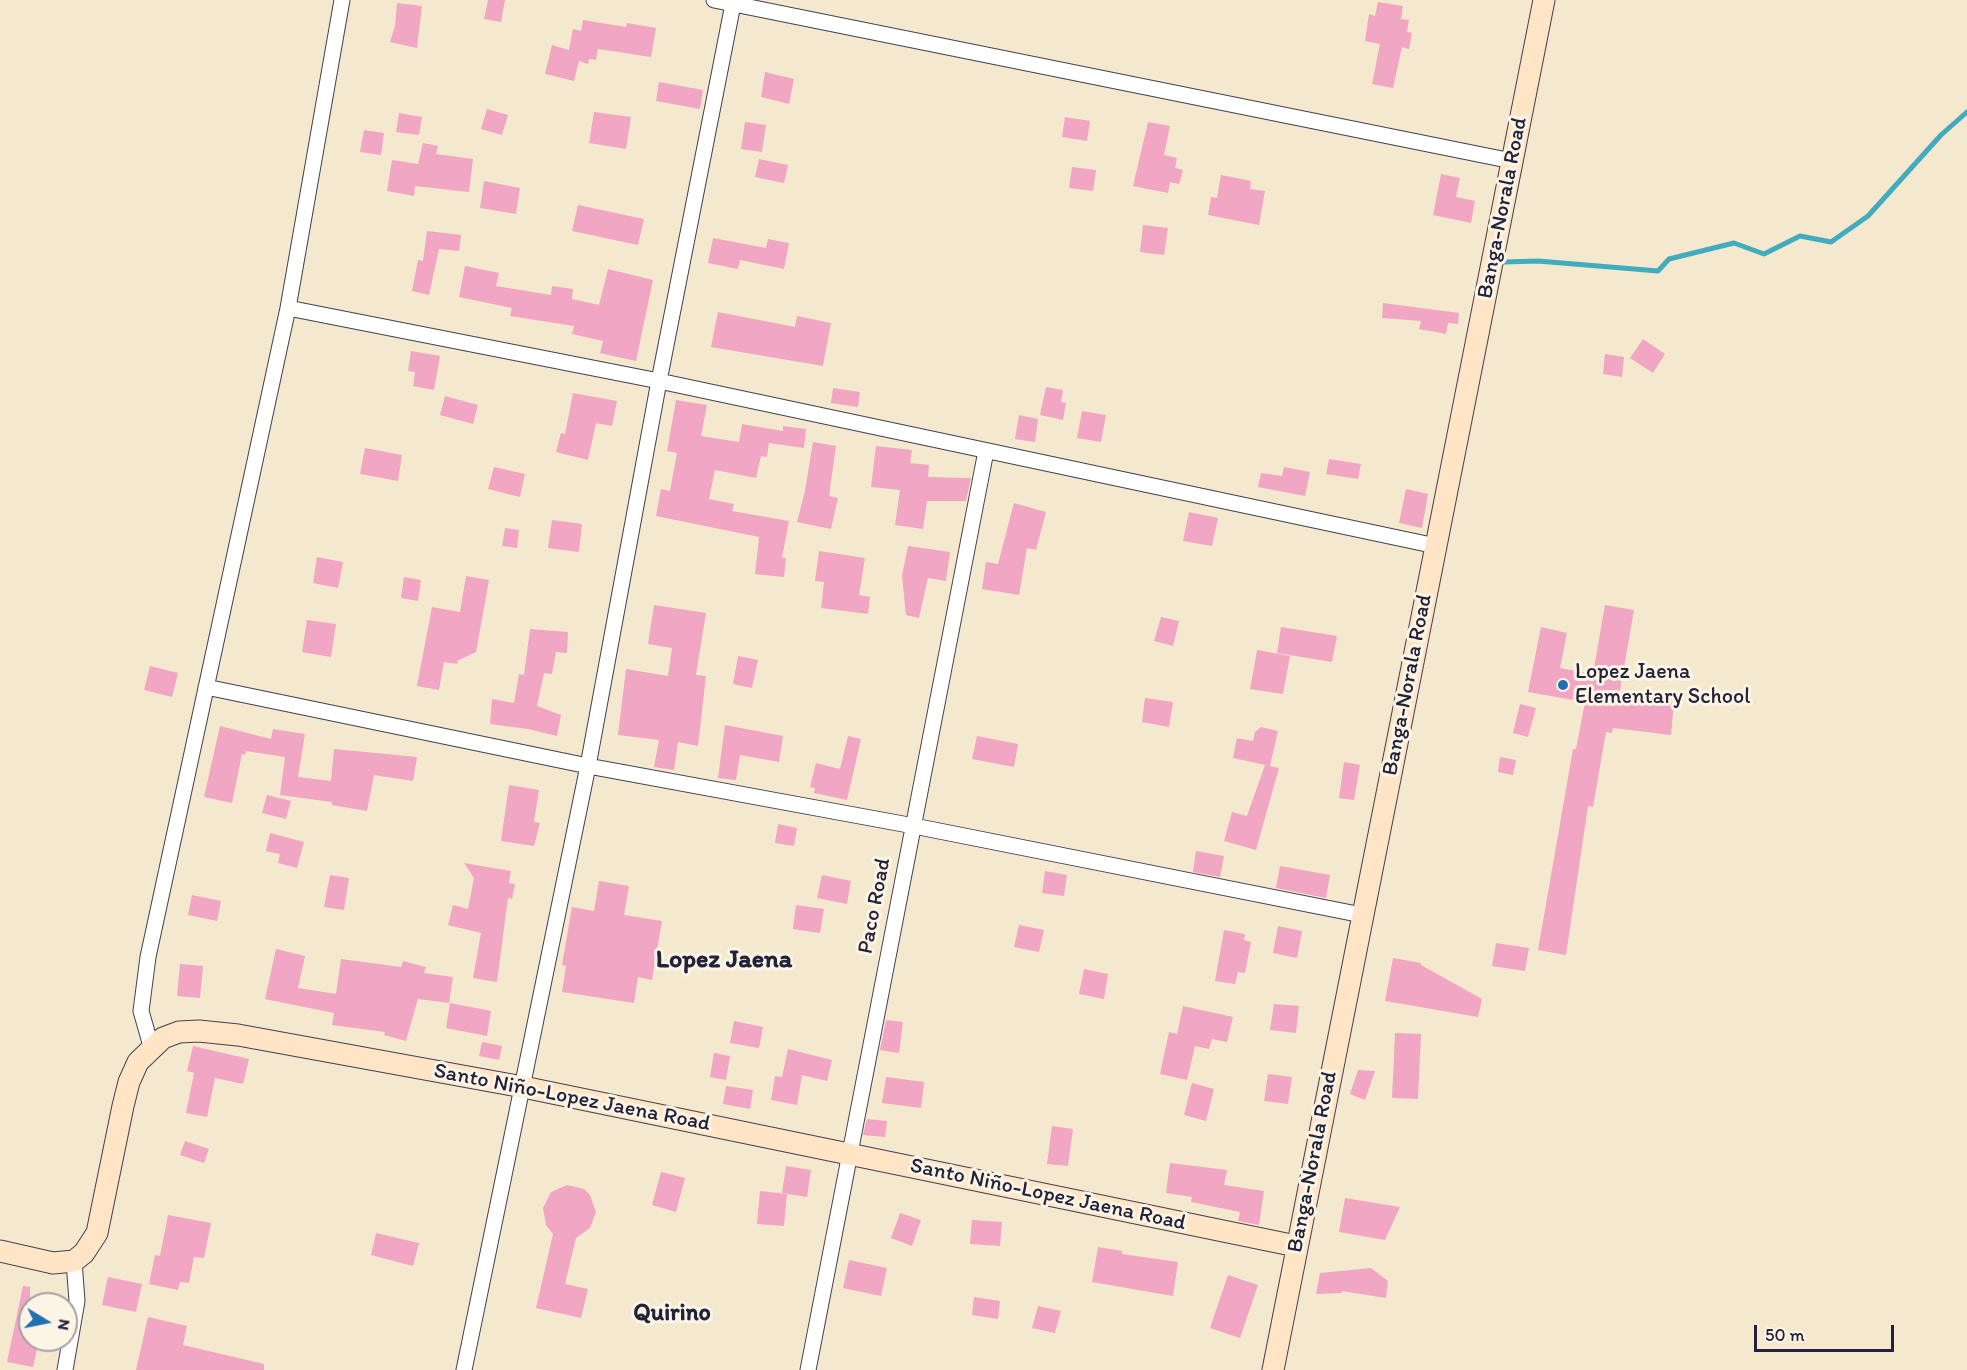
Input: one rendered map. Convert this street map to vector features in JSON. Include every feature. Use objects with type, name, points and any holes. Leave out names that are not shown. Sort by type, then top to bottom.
[{"type":"street","points":[[152,1046],[141,1011],[142,988],[288,308],[342,0]]},
{"type":"street","points":[[714,0],[1512,161]]},
{"type":"street","name":"Banga-Norala Road","points":[[1273,1370],[1544,0]]},
{"type":"street","points":[[464,1370],[588,766],[659,381],[733,4]]},
{"type":"street","points":[[288,308],[659,381],[1436,546]]},
{"type":"street","name":"Paco Road","points":[[808,1370],[986,451]]},
{"type":"street","points":[[206,687],[588,766],[914,826],[1362,915]]},
{"type":"street","name":"Santo Niño-Lopez Jaena Road","points":[[74,1261],[84,1253],[97,1233],[129,1082],[138,1062],[152,1046],[163,1038],[179,1032],[219,1031],[523,1087],[1296,1246]]},
{"type":"street","points":[[0,1251],[52,1263],[74,1261],[77,1301],[65,1370]]},
{"type":"building","points":[[488,0],[505,0],[501,22],[484,19]]},
{"type":"building","points":[[1378,2],[1403,6],[1401,19],[1409,20],[1407,32],[1412,33],[1409,49],[1402,47],[1393,88],[1372,84],[1380,44],[1365,41],[1369,14],[1375,16]]},
{"type":"building","points":[[397,3],[422,6],[417,48],[390,42],[395,26]]},
{"type":"building","points":[[583,20],[626,27],[627,23],[656,28],[651,57],[598,49],[596,60],[589,59],[588,64],[579,61],[574,81],[545,74],[552,45],[569,50],[573,29],[581,31]]},
{"type":"building","points":[[765,72],[794,79],[789,104],[761,97]]},
{"type":"building","points":[[659,82],[703,90],[700,109],[656,101]]},
{"type":"building","points":[[487,109],[508,115],[502,135],[481,129]]},
{"type":"building","points":[[594,112],[631,117],[626,149],[589,143]]},
{"type":"building","points":[[399,113],[422,117],[419,135],[396,132]]},
{"type":"building","points":[[1065,117],[1090,121],[1087,141],[1062,137]]},
{"type":"building","points":[[745,122],[766,125],[762,152],[741,149]]},
{"type":"building","points":[[1148,122],[1170,126],[1164,155],[1177,158],[1175,168],[1183,170],[1179,184],[1170,182],[1168,193],[1133,186]]},
{"type":"building","points":[[364,130],[384,133],[381,155],[360,152]]},
{"type":"building","points":[[423,143],[438,146],[436,154],[473,159],[469,192],[415,186],[414,196],[387,191],[392,160],[418,164]]},
{"type":"building","points":[[759,159],[788,165],[784,183],[755,177]]},
{"type":"building","points":[[1072,167],[1096,170],[1093,191],[1069,188]]},
{"type":"building","points":[[1441,174],[1460,178],[1456,197],[1475,201],[1471,223],[1433,215]]},
{"type":"building","points":[[1221,175],[1251,181],[1250,189],[1265,191],[1259,225],[1208,215],[1211,197],[1217,198]]},
{"type":"building","points":[[484,181],[520,188],[516,214],[480,208]]},
{"type":"building","points":[[578,205],[644,219],[638,245],[572,231]]},
{"type":"building","points":[[1143,225],[1168,228],[1164,255],[1140,252]]},
{"type":"building","points":[[427,231],[461,235],[459,251],[439,249],[429,295],[412,291],[418,260],[423,261]]},
{"type":"building","points":[[713,238],[766,248],[768,239],[789,243],[784,269],[740,260],[738,269],[708,263]]},
{"type":"building","points":[[465,266],[499,273],[496,286],[551,295],[552,286],[573,289],[572,299],[599,305],[608,269],[653,280],[636,361],[600,353],[603,341],[572,334],[574,326],[510,316],[512,308],[459,297]]},
{"type":"building","points":[[1383,303],[1459,313],[1458,324],[1448,323],[1446,334],[1419,329],[1421,321],[1382,318]]},
{"type":"building","points":[[718,312],[795,327],[797,316],[831,323],[823,366],[711,347]]},
{"type":"building","points":[[1643,339],[1665,354],[1653,373],[1630,358]]},
{"type":"building","points":[[411,351],[440,356],[434,390],[413,386],[415,372],[408,371]]},
{"type":"building","points":[[1605,354],[1624,357],[1622,377],[1603,374]]},
{"type":"building","points":[[1046,387],[1063,390],[1061,402],[1066,403],[1063,420],[1040,415]]},
{"type":"building","points":[[833,388],[860,392],[858,407],[831,403]]},
{"type":"building","points":[[573,393],[617,401],[612,426],[596,423],[588,460],[556,452],[561,433],[565,434]]},
{"type":"building","points":[[445,396],[478,405],[473,424],[440,415]]},
{"type":"building","points":[[676,400],[707,405],[701,436],[739,442],[742,424],[783,431],[783,426],[806,429],[804,448],[769,443],[767,457],[761,456],[756,478],[715,470],[709,499],[734,504],[732,511],[789,521],[782,558],[786,558],[784,577],[755,574],[759,537],[656,516],[661,489],[670,491],[677,453],[667,451]]},
{"type":"building","points":[[1082,411],[1106,415],[1101,442],[1077,438]]},
{"type":"building","points":[[1019,415],[1038,419],[1035,442],[1015,439]]},
{"type":"building","points":[[813,442],[836,446],[829,496],[838,498],[831,529],[797,522]]},
{"type":"building","points":[[876,446],[912,450],[910,463],[929,465],[928,477],[971,478],[966,501],[927,501],[923,529],[895,525],[900,490],[871,487]]},
{"type":"building","points":[[365,448],[402,455],[398,481],[360,474]]},
{"type":"building","points":[[1329,459],[1361,464],[1358,479],[1326,474]]},
{"type":"building","points":[[494,467],[525,474],[520,497],[488,489]]},
{"type":"building","points":[[1284,467],[1310,472],[1305,496],[1258,487],[1261,473],[1282,476]]},
{"type":"building","points":[[1406,489],[1428,494],[1422,528],[1399,523]]},
{"type":"building","points":[[1014,503],[1046,512],[1036,550],[1027,548],[1019,595],[982,589],[986,562],[998,564]]},
{"type":"building","points":[[1189,512],[1218,518],[1212,546],[1183,541]]},
{"type":"building","points":[[552,520],[582,524],[579,552],[548,548]]},
{"type":"building","points":[[505,528],[519,530],[517,548],[502,546]]},
{"type":"building","points":[[908,546],[950,552],[946,581],[928,578],[919,618],[906,615],[902,576]]},
{"type":"building","points":[[819,551],[865,558],[859,595],[870,597],[868,614],[821,608],[824,582],[815,581]]},
{"type":"building","points":[[317,557],[343,562],[338,588],[313,583]]},
{"type":"building","points":[[466,576],[489,580],[476,652],[457,661],[457,664],[444,662],[439,690],[417,686],[432,607],[460,612]]},
{"type":"building","points":[[404,577],[421,580],[418,601],[401,598]]},
{"type":"building","points":[[654,605],[706,613],[696,675],[706,676],[698,746],[678,742],[674,770],[654,767],[659,740],[618,735],[626,669],[668,676],[672,648],[648,644]]},
{"type":"building","points":[[1605,605],[1634,610],[1619,696],[1674,703],[1671,735],[1613,728],[1612,733],[1606,732],[1593,807],[1588,806],[1566,955],[1538,950],[1573,749],[1576,749],[1585,702],[1528,692],[1541,627],[1567,633],[1560,668],[1593,674]]},
{"type":"building","points":[[1161,617],[1179,621],[1173,646],[1154,641]]},
{"type":"building","points":[[307,620],[336,624],[331,657],[302,652]]},
{"type":"building","points":[[1281,627],[1337,636],[1332,662],[1277,653]]},
{"type":"building","points":[[530,629],[568,632],[567,653],[556,652],[552,674],[544,673],[537,706],[561,715],[557,736],[490,724],[492,699],[514,703],[519,674],[524,675]]},
{"type":"building","points":[[1257,650],[1290,656],[1283,694],[1250,689]]},
{"type":"building","points":[[738,656],[758,660],[752,688],[733,684]]},
{"type":"building","points":[[150,666],[178,673],[172,697],[144,690]]},
{"type":"building","points":[[1145,698],[1173,702],[1169,727],[1142,722]]},
{"type":"building","points":[[1520,704],[1536,708],[1528,737],[1513,733]]},
{"type":"building","points":[[725,725],[783,736],[779,762],[740,755],[736,780],[718,778]]},
{"type":"building","points":[[220,726],[271,739],[273,729],[305,734],[298,777],[331,781],[334,749],[417,757],[413,781],[374,775],[367,811],[332,805],[332,802],[280,795],[285,757],[246,751],[245,755],[242,754],[232,803],[204,797]]},
{"type":"building","points":[[1261,727],[1278,731],[1270,766],[1233,758],[1237,738],[1253,741],[1255,732]]},
{"type":"building","points":[[848,736],[861,739],[847,800],[814,793],[815,788],[810,787],[816,763],[840,769]]},
{"type":"building","points":[[977,736],[1018,744],[1014,767],[972,759]]},
{"type":"building","points":[[1500,757],[1516,760],[1513,775],[1498,772]]},
{"type":"building","points":[[1344,762],[1360,765],[1354,800],[1339,798]]},
{"type":"building","points":[[1265,765],[1279,768],[1256,850],[1224,841],[1232,812],[1247,816]]},
{"type":"building","points":[[509,785],[539,790],[534,822],[540,823],[534,846],[501,841]]},
{"type":"building","points":[[267,795],[291,801],[286,819],[262,813]]},
{"type":"building","points":[[778,824],[797,828],[794,846],[775,843]]},
{"type":"building","points":[[270,833],[304,842],[297,868],[278,863],[280,854],[266,851]]},
{"type":"building","points":[[1196,851],[1224,856],[1220,877],[1193,872]]},
{"type":"building","points":[[464,863],[511,871],[509,883],[515,884],[512,899],[508,898],[497,982],[473,978],[481,933],[448,925],[453,905],[468,909],[474,878]]},
{"type":"building","points":[[1280,866],[1330,875],[1326,898],[1276,888]]},
{"type":"building","points":[[1045,871],[1067,875],[1064,896],[1042,893]]},
{"type":"building","points":[[330,875],[349,878],[344,910],[324,907]]},
{"type":"building","points":[[822,875],[851,881],[847,904],[817,898]]},
{"type":"building","points":[[599,881],[629,886],[624,915],[662,921],[652,980],[638,977],[634,1003],[562,992],[566,966],[562,965],[572,907],[594,911]]},
{"type":"building","points":[[192,895],[221,901],[217,921],[188,915]]},
{"type":"building","points":[[796,905],[824,909],[820,933],[793,929]]},
{"type":"building","points":[[1019,925],[1044,930],[1039,952],[1014,947]]},
{"type":"building","points":[[1278,926],[1302,931],[1297,958],[1273,953]]},
{"type":"building","points":[[1224,930],[1245,934],[1244,940],[1251,942],[1245,973],[1238,972],[1235,984],[1215,981]]},
{"type":"building","points":[[1496,943],[1529,948],[1525,971],[1492,966]]},
{"type":"building","points":[[276,949],[305,956],[298,988],[336,994],[341,959],[401,967],[403,961],[426,967],[424,973],[453,977],[449,1003],[418,999],[406,1041],[384,1035],[385,1032],[332,1025],[334,1013],[265,999]]},
{"type":"building","points":[[1393,958],[1421,963],[1482,999],[1478,1017],[1385,1001]]},
{"type":"building","points":[[180,964],[203,966],[200,998],[177,996]]},
{"type":"building","points":[[1084,969],[1108,974],[1104,999],[1079,994]]},
{"type":"building","points":[[450,1003],[491,1011],[487,1036],[446,1028]]},
{"type":"building","points":[[1274,1004],[1299,1006],[1296,1033],[1270,1030]]},
{"type":"building","points":[[1183,1006],[1233,1017],[1227,1042],[1212,1039],[1209,1049],[1195,1046],[1187,1080],[1160,1074],[1169,1032],[1177,1034]]},
{"type":"building","points":[[886,1020],[903,1022],[899,1053],[880,1050]]},
{"type":"building","points":[[734,1021],[763,1027],[759,1048],[730,1043]]},
{"type":"building","points":[[1395,1033],[1421,1034],[1418,1099],[1392,1098]]},
{"type":"building","points":[[482,1042],[502,1046],[499,1060],[479,1056]]},
{"type":"building","points":[[193,1046],[249,1059],[243,1084],[215,1078],[207,1117],[186,1113],[194,1073],[187,1071]]},
{"type":"building","points":[[788,1049],[832,1060],[827,1081],[802,1075],[797,1105],[771,1100],[775,1076],[782,1077]]},
{"type":"building","points":[[714,1053],[730,1056],[726,1080],[710,1077]]},
{"type":"building","points":[[1358,1070],[1375,1071],[1365,1100],[1350,1094]]},
{"type":"building","points":[[1268,1074],[1292,1077],[1288,1104],[1264,1101]]},
{"type":"building","points":[[886,1077],[924,1082],[921,1108],[882,1103]]},
{"type":"building","points":[[1192,1083],[1214,1089],[1206,1121],[1184,1115]]},
{"type":"building","points":[[726,1086],[753,1090],[750,1109],[723,1104]]},
{"type":"building","points":[[867,1119],[887,1121],[885,1137],[863,1135]]},
{"type":"building","points":[[1052,1126],[1073,1129],[1068,1166],[1047,1164]]},
{"type":"building","points":[[185,1141],[209,1149],[204,1163],[180,1155]]},
{"type":"building","points":[[1170,1163],[1227,1170],[1224,1185],[1264,1191],[1259,1225],[1238,1221],[1240,1212],[1191,1202],[1192,1197],[1166,1193]]},
{"type":"building","points":[[786,1166],[811,1170],[807,1197],[782,1193]]},
{"type":"building","points":[[661,1172],[685,1178],[676,1212],[652,1205]]},
{"type":"building","points":[[567,1185],[584,1189],[590,1195],[596,1212],[590,1228],[576,1238],[565,1284],[588,1289],[581,1318],[536,1308],[553,1234],[546,1225],[543,1208],[551,1192]]},
{"type":"building","points":[[760,1191],[787,1194],[784,1226],[757,1224]]},
{"type":"building","points":[[1345,1198],[1400,1207],[1385,1240],[1339,1232]]},
{"type":"building","points":[[900,1213],[921,1220],[912,1246],[891,1238]]},
{"type":"building","points":[[168,1215],[211,1223],[204,1258],[194,1257],[189,1283],[180,1282],[178,1290],[149,1284],[155,1255],[160,1256]]},
{"type":"building","points":[[972,1220],[1002,1222],[1000,1246],[970,1244]]},
{"type":"building","points":[[376,1233],[419,1243],[413,1266],[371,1255]]},
{"type":"building","points":[[1098,1247],[1122,1251],[1122,1254],[1178,1262],[1173,1296],[1092,1282]]},
{"type":"building","points":[[849,1260],[887,1268],[881,1296],[843,1288]]},
{"type":"building","points":[[1371,1268],[1388,1281],[1386,1298],[1342,1291],[1342,1293],[1316,1294],[1320,1273]]},
{"type":"building","points":[[1228,1275],[1258,1285],[1240,1338],[1210,1328]]},
{"type":"building","points":[[108,1277],[142,1284],[136,1312],[102,1305]]},
{"type":"building","points":[[23,1286],[30,1287],[30,1292],[22,1292]]},
{"type":"building","points":[[974,1297],[1000,1301],[998,1319],[972,1315]]},
{"type":"building","points":[[1038,1306],[1061,1311],[1055,1333],[1032,1328]]},
{"type":"building","points":[[18,1310],[18,1352],[36,1352],[33,1367],[7,1362]]},
{"type":"building","points":[[148,1317],[187,1326],[183,1345],[264,1364],[264,1370],[136,1370]]},
{"type":"waterway","points":[[1504,262],[1538,261],[1658,271],[1669,259],[1734,243],[1764,254],[1800,236],[1831,242],[1868,216],[1941,135],[1967,112]]},
{"type":"place","name":"Lopez Jaena Elementary School","points":[[1563,685]]},
{"type":"district","name":"Lopez Jaena","points":[[724,960]]},
{"type":"district","name":"Quirino","points":[[672,1314]]}]
